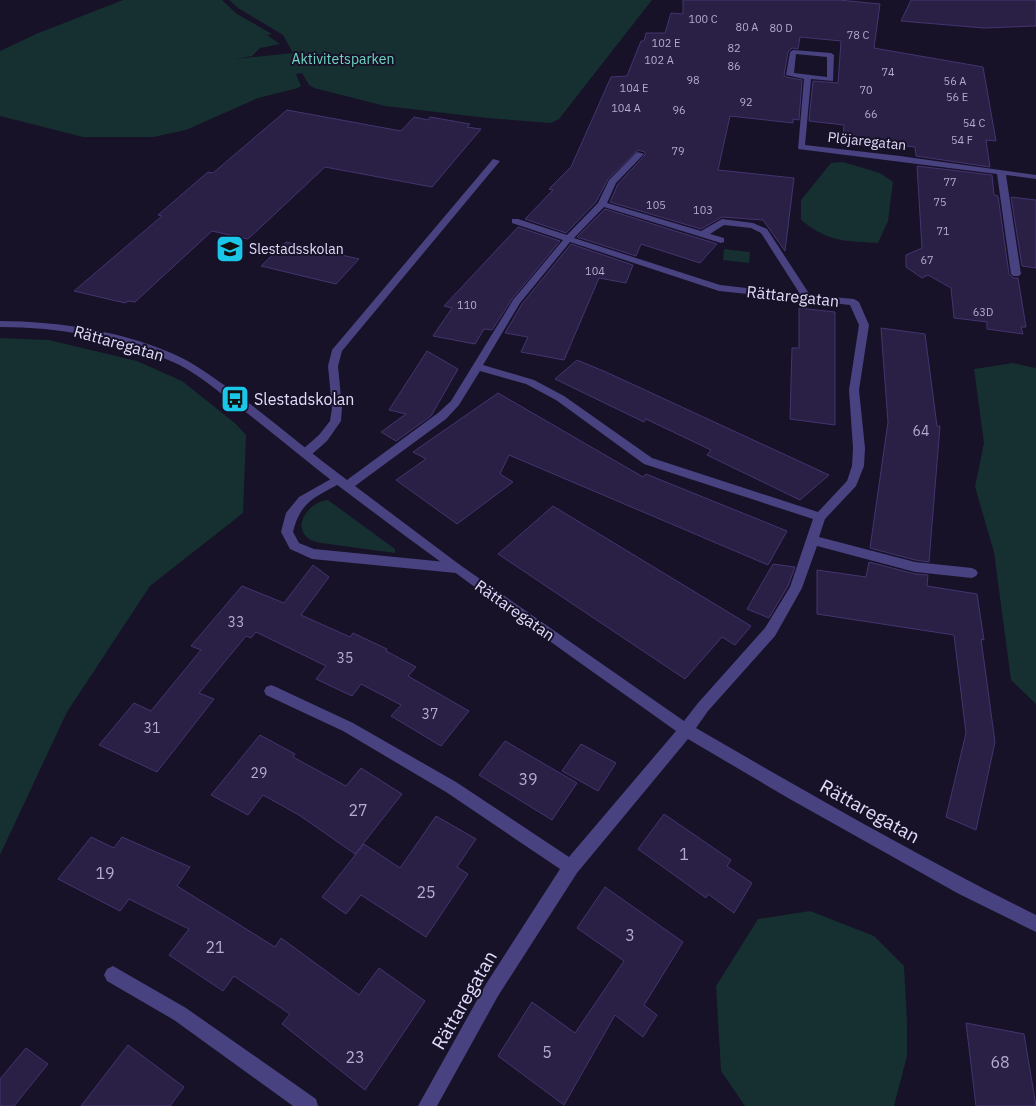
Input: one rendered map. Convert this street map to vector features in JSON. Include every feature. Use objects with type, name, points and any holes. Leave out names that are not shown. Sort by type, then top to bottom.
[{"type":"street","points":[[793,52],[831,55],[830,79],[808,77],[790,75],[793,52]]},
{"type":"street","name":"Plöjaregatan","points":[[808,77],[801,147],[1036,177]]},
{"type":"street","points":[[456,568],[312,554],[294,546],[287,532],[292,513],[303,500],[342,482],[442,416],[455,403],[516,302],[569,238],[602,204],[612,182],[640,154]]},
{"type":"street","points":[[308,452],[323,438],[335,421],[337,408],[333,366],[337,350],[496,161]]},
{"type":"street","points":[[1001,172],[1016,274]]},
{"type":"street","points":[[602,204],[721,240]]},
{"type":"street","name":"Rättaregatan","points":[[427,1106],[492,990],[571,867],[686,730],[703,707],[770,632],[796,588],[820,517],[852,484],[858,466],[854,390],[864,325],[854,302],[719,288],[515,221]]},
{"type":"street","points":[[703,234],[722,222],[753,226],[764,231],[807,297]]},
{"type":"street","name":"Rättaregatan","points":[[0,324],[60,327],[95,334],[138,345],[178,360],[210,380],[308,452],[342,482],[456,568],[686,730],[793,793],[965,888],[1036,924]]},
{"type":"street","points":[[478,367],[530,382],[560,398],[648,461],[820,517]]},
{"type":"street","points":[[813,540],[915,567],[972,573]]},
{"type":"street","points":[[271,691],[348,727],[452,787],[571,867]]},
{"type":"street","points":[[113,975],[180,1014],[309,1106]]},
{"type":"green space","name":"Aktivitetsparken","points":[[123,0],[222,0],[237,14],[272,34],[267,35],[280,44],[260,48],[252,56],[235,59],[293,53],[283,35],[238,8],[229,0],[652,0],[559,119],[551,123],[487,118],[385,106],[314,88],[309,85],[302,73],[296,74],[301,86],[298,88],[258,98],[186,130],[153,137],[83,137],[0,116],[0,51],[36,34]]},
{"type":"green space","points":[[843,162],[880,173],[893,182],[888,221],[878,243],[837,239],[820,233],[801,220],[801,200],[831,163]]},
{"type":"green space","points":[[724,249],[750,252],[749,263],[723,260]]},
{"type":"green space","points":[[0,338],[49,340],[137,361],[182,381],[236,424],[246,435],[243,513],[150,586],[67,712],[0,855]]},
{"type":"green space","points":[[1013,363],[1036,368],[1036,704],[1011,680],[994,552],[975,487],[984,443],[974,369]]},
{"type":"green space","points":[[328,500],[395,549],[395,553],[321,543],[309,539],[304,533],[302,521],[310,509],[322,501]]},
{"type":"green space","points":[[810,911],[874,936],[904,966],[907,1056],[894,1106],[745,1106],[721,1071],[716,986],[758,919]]},
{"type":"building","points":[[683,0],[839,0],[880,4],[874,48],[983,67],[996,141],[986,140],[990,167],[916,156],[915,147],[843,139],[844,125],[809,121],[813,81],[838,83],[841,41],[800,37],[798,49],[792,48],[788,52],[784,75],[802,80],[799,120],[793,119],[793,123],[730,116],[718,170],[794,178],[785,251],[763,220],[722,217],[701,229],[610,202],[618,184],[645,155],[645,152],[638,150],[608,179],[596,202],[566,233],[525,219],[553,190],[549,189],[571,167],[611,77],[627,76],[646,33],[665,33],[671,13],[683,14]]},
{"type":"building","points":[[911,0],[1036,0],[1036,26],[984,28],[901,21]]},
{"type":"building","points":[[287,110],[401,131],[414,117],[428,120],[430,117],[470,124],[467,127],[481,129],[432,187],[325,167],[248,239],[212,231],[135,302],[128,301],[125,303],[74,291],[162,216],[158,215],[208,172],[213,173]]},
{"type":"building","points":[[917,166],[992,175],[994,195],[998,196],[1009,274],[1013,278],[1018,278],[1026,327],[1021,327],[1023,334],[987,329],[987,322],[954,318],[951,288],[928,275],[922,278],[906,267],[906,255],[922,248]]},
{"type":"building","points":[[1011,197],[1036,200],[1036,268],[1022,266]]},
{"type":"building","points":[[605,209],[717,244],[700,263],[641,244],[636,256],[577,237]]},
{"type":"building","points":[[518,227],[560,241],[512,299],[492,330],[484,329],[475,344],[433,336],[452,308],[444,306]]},
{"type":"building","points":[[286,242],[359,259],[336,284],[261,266]]},
{"type":"building","points":[[571,244],[633,265],[626,283],[599,278],[564,360],[521,352],[528,337],[505,333],[522,304]]},
{"type":"building","points":[[799,308],[835,312],[835,425],[790,419],[792,348],[799,348]]},
{"type":"building","points":[[881,328],[925,334],[937,426],[940,426],[929,562],[870,548],[888,422]]},
{"type":"building","points":[[427,351],[458,369],[431,416],[396,441],[381,432],[406,414],[389,410]]},
{"type":"building","points":[[577,360],[829,475],[800,500],[707,455],[711,450],[646,419],[644,422],[555,379]]},
{"type":"building","points":[[498,393],[643,477],[646,474],[787,531],[768,565],[509,455],[500,474],[513,482],[457,524],[396,480],[426,459],[413,452]]},
{"type":"building","points":[[553,506],[751,626],[735,645],[722,637],[685,679],[498,554]]},
{"type":"building","points":[[869,562],[915,574],[928,575],[927,586],[977,594],[995,742],[976,830],[946,817],[966,733],[954,635],[817,614],[817,570],[866,577]]},
{"type":"building","points":[[773,564],[795,567],[788,586],[769,618],[747,609]]},
{"type":"building","points":[[313,565],[329,577],[301,615],[350,637],[353,633],[387,649],[386,651],[416,667],[408,676],[469,711],[441,746],[391,716],[401,705],[361,684],[352,696],[316,679],[326,666],[256,632],[251,638],[246,636],[199,693],[214,699],[157,772],[99,745],[134,703],[151,711],[201,650],[191,646],[242,586],[284,603]]},
{"type":"building","points":[[260,735],[295,754],[293,757],[346,786],[361,768],[402,794],[355,854],[299,815],[263,795],[248,815],[211,795]]},
{"type":"building","points":[[505,741],[577,783],[552,820],[479,775]]},
{"type":"building","points":[[581,744],[616,763],[598,791],[562,771]]},
{"type":"building","points":[[664,814],[731,860],[727,866],[752,883],[734,913],[708,894],[706,898],[638,849]]},
{"type":"building","points":[[436,816],[476,839],[457,867],[468,874],[426,937],[361,895],[346,914],[322,897],[364,844],[400,868]]},
{"type":"building","points":[[91,837],[114,848],[122,837],[190,867],[177,886],[275,947],[281,938],[359,995],[379,968],[425,1001],[365,1090],[282,1024],[290,1014],[234,976],[223,991],[169,955],[189,929],[129,899],[120,911],[58,879]]},
{"type":"building","points":[[605,887],[683,942],[644,1005],[657,1015],[643,1037],[615,1015],[564,1105],[498,1056],[532,1002],[575,1033],[624,961],[577,928]]},
{"type":"building","points":[[966,1023],[1024,1034],[1036,1106],[976,1106]]},
{"type":"building","points":[[128,1045],[184,1087],[170,1106],[81,1106]]},
{"type":"building","points":[[26,1048],[48,1064],[14,1106],[0,1106],[0,1079]]},
{"type":"place","name":"Slestadsskolan","points":[[230,249]]},
{"type":"place","name":"Slestadskolan","points":[[235,399]]}]
